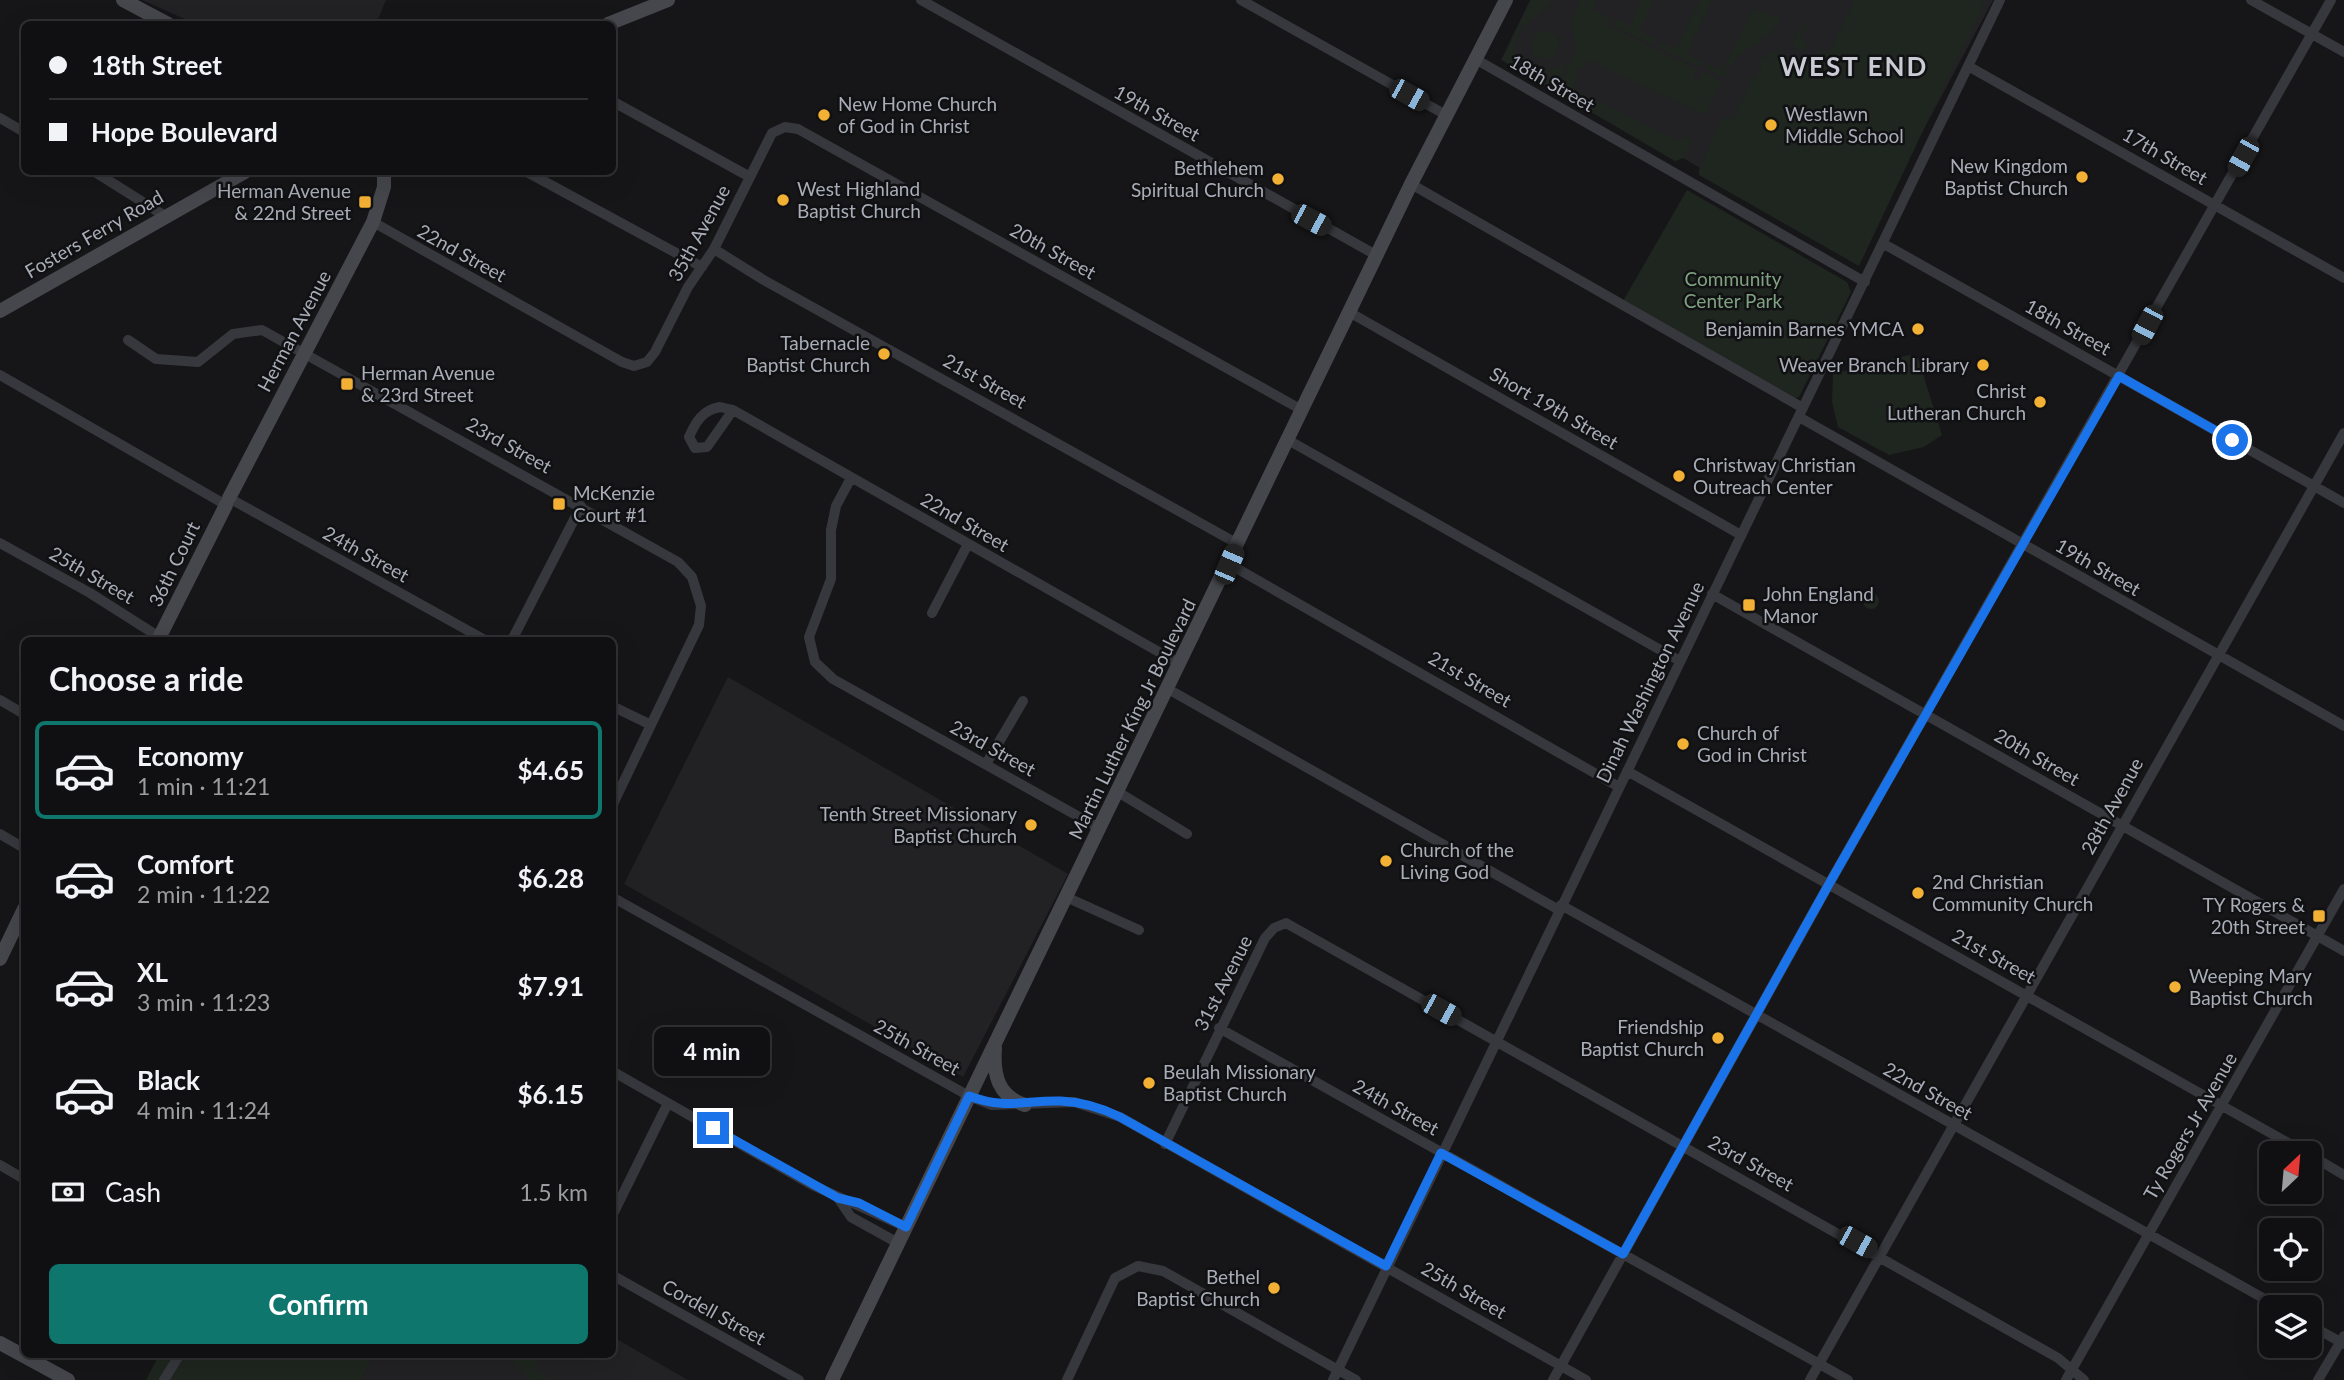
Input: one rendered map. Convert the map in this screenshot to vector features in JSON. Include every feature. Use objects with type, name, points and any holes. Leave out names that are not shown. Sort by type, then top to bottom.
[{"type":"main road","points":[[122,0],[161,21]]},
{"type":"main road","points":[[616,21],[668,0]]},
{"type":"main road","name":"Martin Luther King Jr Boulevard","points":[[832,1380],[1229,564],[1376,255],[1506,0]]},
{"type":"main road","name":"Fosters Ferry Road","points":[[0,311],[239,175]]},
{"type":"main road","name":"Herman Avenue","points":[[227,502],[373,222],[384,187],[384,175]]},
{"type":"main road","name":"36th Court","points":[[162,637],[227,502]]},
{"type":"main road","points":[[0,959],[21,915]]},
{"type":"main road","points":[[995,1042],[994,1062],[999,1085],[1011,1100],[1025,1105]]},
{"type":"main road","points":[[0,1343],[21,1354]]},
{"type":"main road","points":[[28,1358],[68,1380]]},
{"type":"street","name":"19th Street","points":[[921,0],[1376,255]]},
{"type":"street","points":[[1241,0],[1446,116]]},
{"type":"street","name":"Dinah Washington Avenue","points":[[1336,1375],[1386,1266],[1884,244],[2000,0]]},
{"type":"street","points":[[2251,0],[2344,52]]},
{"type":"street","points":[[1553,1380],[1829,884],[1928,715],[2331,0]]},
{"type":"street","name":"18th Street","points":[[1476,60],[1865,282]]},
{"type":"street","name":"17th Street","points":[[1968,66],[2344,278]]},
{"type":"street","points":[[616,103],[750,177]]},
{"type":"street","points":[[0,118],[21,130]]},
{"type":"street","name":"35th Avenue","points":[[647,362],[714,249],[772,133],[785,127]]},
{"type":"street","name":"20th Street","points":[[785,127],[810,135],[1302,410]]},
{"type":"street","points":[[100,175],[164,216]]},
{"type":"street","points":[[533,175],[702,267]]},
{"type":"street","name":"19th Street","points":[[1411,184],[2024,544],[2344,726]]},
{"type":"street","name":"22nd Street","points":[[373,222],[622,362],[635,366],[647,362]]},
{"type":"street","name":"18th Street","points":[[1884,244],[2344,503]]},
{"type":"street","name":"21st Street","points":[[714,249],[762,279],[1238,544]]},
{"type":"street","name":"Short 19th Street","points":[[1349,312],[1741,535]]},
{"type":"street","name":"23rd Street","points":[[128,340],[156,359],[172,363],[198,362],[233,334],[252,329],[262,330],[304,351],[678,562],[692,577],[701,606],[699,625],[651,725]]},
{"type":"street","name":"24th Street","points":[[0,375],[227,502],[479,637]]},
{"type":"street","name":"22nd Street","points":[[733,410],[1180,664]]},
{"type":"street","name":"28th Avenue","points":[[1810,1380],[2344,433]]},
{"type":"street","points":[[1288,440],[1680,661]]},
{"type":"street","name":"23rd Street","points":[[851,478],[836,506],[831,530],[831,579],[811,624],[810,645],[815,662],[833,679],[1099,828]]},
{"type":"street","points":[[514,637],[581,506]]},
{"type":"street","name":"25th Street","points":[[0,542],[90,593],[156,637]]},
{"type":"street","points":[[932,613],[968,544]]},
{"type":"street","name":"21st Street","points":[[1229,564],[1619,787]]},
{"type":"street","name":"20th Street","points":[[1713,594],[2344,951]]},
{"type":"street","name":"22nd Street","points":[[1168,689],[2259,1296]]},
{"type":"street","points":[[0,700],[21,712]]},
{"type":"street","points":[[986,764],[1023,701]]},
{"type":"street","points":[[616,708],[651,725],[616,798]]},
{"type":"street","name":"21st Street","points":[[1627,771],[2285,1141]]},
{"type":"street","points":[[1118,792],[1187,834]]},
{"type":"street","points":[[0,834],[21,846]]},
{"type":"street","name":"Ty Rogers Jr Avenue","points":[[2066,1380],[2344,889]]},
{"type":"street","points":[[1066,897],[1139,930]]},
{"type":"street","name":"25th Street","points":[[616,899],[969,1096],[992,1105],[1061,1101],[1098,1108],[1386,1266],[1586,1380]]},
{"type":"street","name":"23rd Street","points":[[1286,923],[1879,1255],[2072,1368],[2084,1380]]},
{"type":"street","name":"31st Avenue","points":[[1165,1144],[1265,938],[1274,928],[1286,923]]},
{"type":"street","name":"24th Street","points":[[1219,1028],[1848,1380]]},
{"type":"street","points":[[616,1073],[838,1198],[859,1203],[906,1227]]},
{"type":"street","points":[[616,1208],[668,1103]]},
{"type":"street","name":"21st Street","points":[[2322,1162],[2344,1175]]},
{"type":"street","points":[[0,1165],[21,1177]]},
{"type":"street","points":[[838,1198],[851,1217],[898,1243]]},
{"type":"street","points":[[1071,1379],[1115,1278],[1125,1270],[1138,1266],[1163,1271],[1336,1375],[1356,1380]]},
{"type":"street","name":"Cordell Street","points":[[616,1277],[799,1380]]},
{"type":"street","points":[[2318,1380],[2343,1340],[2322,1330]]},
{"type":"street","points":[[164,1380],[178,1358]]},
{"type":"shaded area","points":[[142,0],[386,0],[377,21],[189,21]]},
{"type":"shaded area","name":"Westlawn Middle School","points":[[1530,0],[1993,0],[1855,258],[1683,158],[1675,161],[1501,60]]},
{"type":"shaded area","points":[[728,677],[1068,874],[963,1077],[624,884]]},
{"type":"shaded area","points":[[616,1339],[688,1380],[361,1380],[372,1358],[616,1358]]},
{"type":"green space","points":[[1531,0],[1552,0],[1518,33],[1516,51],[1519,60],[1534,70],[1552,70],[1569,60],[1555,90],[1502,60]]},
{"type":"green space","points":[[1580,0],[1597,0],[1593,9],[1609,17],[1606,25],[1697,69],[1693,80],[1698,82],[1703,72],[1721,81],[1704,115],[1589,60],[1582,70],[1576,68],[1575,90],[1680,142],[1684,135],[1692,141],[1683,158],[1675,161],[1558,92],[1575,52],[1572,20]]},
{"type":"green space","points":[[1642,0],[1655,0],[1640,31],[1655,39],[1653,45],[1611,25],[1615,19],[1630,26]]},
{"type":"green space","points":[[1699,0],[1713,0],[1687,53],[1701,61],[1699,67],[1658,47],[1661,42],[1676,48]]},
{"type":"green space","points":[[1855,0],[1985,0],[1859,266],[1699,175],[1723,117],[1733,119],[1751,81],[1762,69],[1757,61],[1777,51],[1804,65],[1822,50],[1829,52]]},
{"type":"green space","points":[[1752,9],[1781,18],[1769,34],[1737,58],[1723,77],[1705,68],[1707,64],[1723,70]]},
{"type":"green space","points":[[1804,23],[1807,24],[1800,38],[1809,44],[1806,50],[1800,51],[1795,48],[1793,39]]},
{"type":"green space","points":[[1545,31],[1555,35],[1559,45],[1555,55],[1545,59],[1535,55],[1531,45],[1535,35]]},
{"type":"green space","name":"Community Center Park","points":[[1687,190],[1847,282],[1851,292],[1799,397],[1795,398],[1623,301]]},
{"type":"green space","points":[[1909,355],[1918,358],[1942,435],[1924,447],[1889,455],[1838,427],[1832,402],[1833,374]]},
{"type":"green space","points":[[1871,593],[1877,595],[1877,607],[1871,609],[1865,607],[1863,601],[1865,595]]},
{"type":"green space","points":[[157,1358],[372,1358],[361,1380],[146,1380]]},
{"type":"green space","points":[[511,1358],[540,1358],[534,1370],[549,1378],[532,1380]]},
{"type":"place","name":"New Home Church of God in Christ","points":[[824,115]]},
{"type":"place","name":"Westlawn Middle School","points":[[1771,125]]},
{"type":"place","name":"New Kingdom Baptist Church","points":[[2082,177]]},
{"type":"place","name":"Bethlehem Spiritual Church","points":[[1278,179]]},
{"type":"place","name":"West Highland Baptist Church","points":[[783,200]]},
{"type":"place","name":"Herman Avenue & 22nd Street","points":[[365,202]]},
{"type":"place","name":"Benjamin Barnes YMCA","points":[[1918,329]]},
{"type":"place","name":"Tabernacle Baptist Church","points":[[884,354]]},
{"type":"place","name":"Weaver Branch Library","points":[[1983,365]]},
{"type":"place","name":"Herman Avenue & 23rd Street","points":[[347,384]]},
{"type":"place","name":"Christ Lutheran Church","points":[[2040,402]]},
{"type":"place","name":"Christway Christian Outreach Center","points":[[1679,476]]},
{"type":"place","name":"McKenzie Court #1","points":[[559,504]]},
{"type":"place","name":"John England Manor","points":[[1749,605]]},
{"type":"place","name":"Church of God in Christ","points":[[1683,744]]},
{"type":"place","name":"Tenth Street Missionary Baptist Church","points":[[1031,825]]},
{"type":"place","name":"Church of the Living God","points":[[1386,861]]},
{"type":"place","name":"2nd Christian Community Church","points":[[1918,893]]},
{"type":"place","name":"TY Rogers & 20th Street","points":[[2319,916]]},
{"type":"place","name":"Weeping Mary Baptist Church","points":[[2175,987]]},
{"type":"place","name":"Friendship Baptist Church","points":[[1718,1038]]},
{"type":"place","name":"Beulah Missionary Baptist Church","points":[[1149,1083]]},
{"type":"place","name":"Bethel Baptist Church","points":[[1274,1288]]},
{"type":"district","name":"WEST END","points":[[1854,67]]},
{"type":"route","points":[[713,1128],[812,1185],[838,1198],[859,1203],[906,1227],[969,1096],[992,1105],[1074,1102],[1120,1117],[1386,1266],[1441,1153],[1623,1254],[1829,884],[1928,715],[2119,376],[2232,440]]}]
